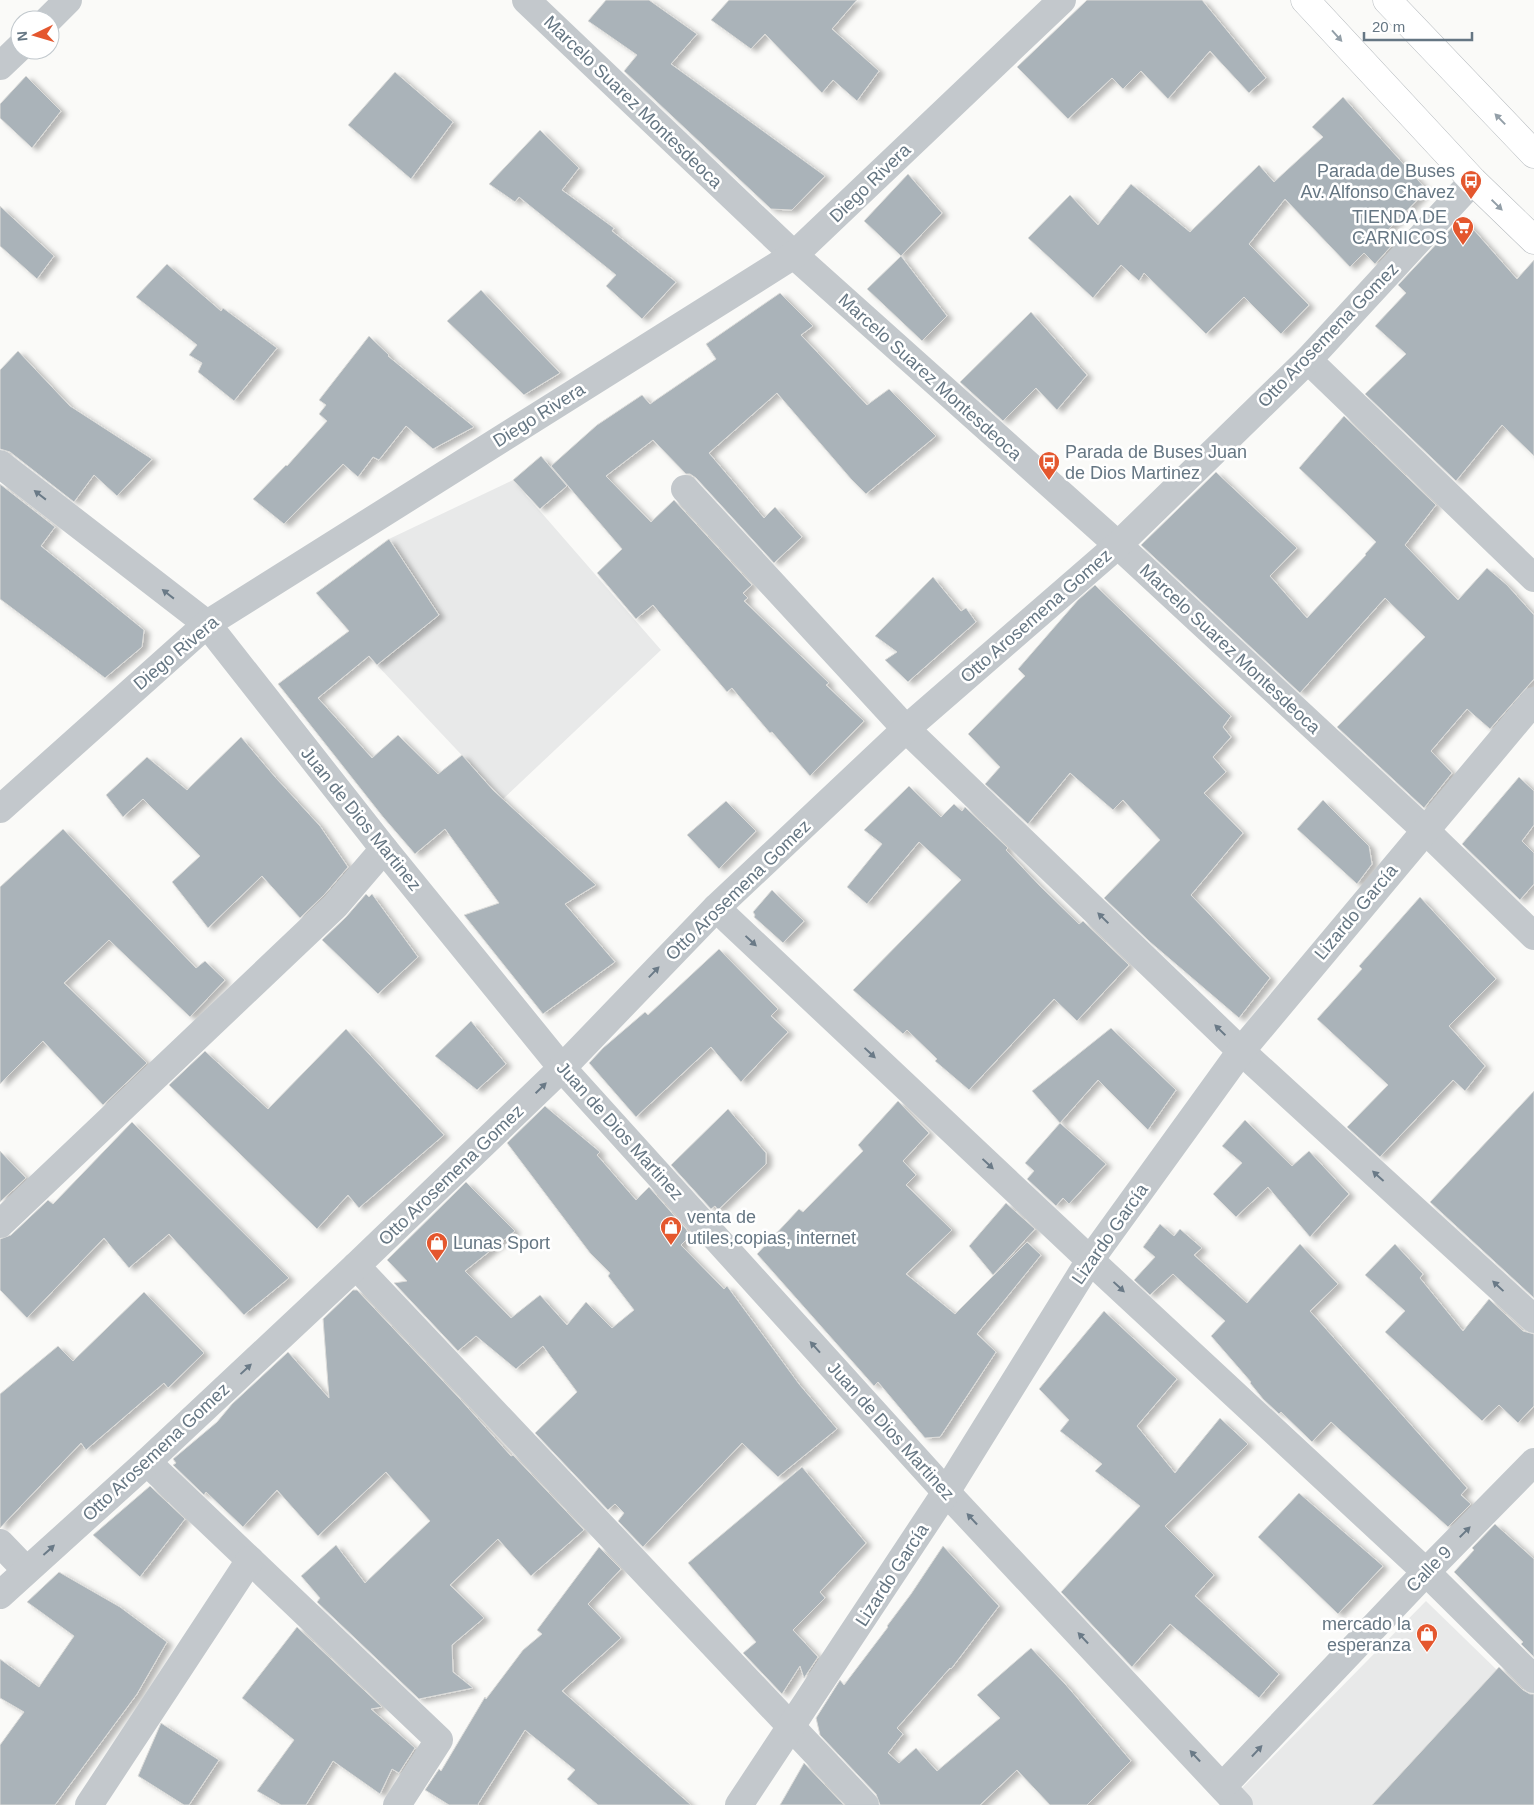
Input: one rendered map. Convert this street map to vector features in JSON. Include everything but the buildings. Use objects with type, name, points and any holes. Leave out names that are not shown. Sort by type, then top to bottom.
[{"type":"main road","points":[[1305,0],[1473,182],[1534,240]]},
{"type":"main road","points":[[1387,0],[1534,154]]},
{"type":"street","points":[[58,10],[68,0]]},
{"type":"street","name":"Marcelo Suarez Montesdeoca","points":[[526,0],[794,255],[1118,545],[1425,830],[1534,936]]},
{"type":"street","name":"Diego Rivera","points":[[0,809],[207,624],[794,255],[1062,0]]},
{"type":"street","points":[[0,66],[10,56]]},
{"type":"street","name":"Otto Arosemena Gomez","points":[[0,1595],[147,1462],[356,1266],[562,1068],[716,908],[906,729],[1118,545],[1308,360],[1473,182]]},
{"type":"street","points":[[1308,360],[1534,578]]},
{"type":"street","name":"Juan de Dios Martinez","points":[[0,464],[207,624],[384,849],[562,1068],[946,1492],[1231,1796]]},
{"type":"street","points":[[685,489],[906,729],[1241,1051],[1534,1319]]},
{"type":"street","name":"Lizardo García","points":[[740,1805],[946,1492],[1090,1260],[1241,1051],[1534,701]]},
{"type":"street","points":[[0,1224],[335,906],[384,849]]},
{"type":"street","points":[[716,908],[1090,1260],[1426,1572],[1534,1679]]},
{"type":"street","points":[[356,1266],[793,1726],[865,1805]]},
{"type":"street","points":[[147,1462],[440,1740],[397,1805]]},
{"type":"street","name":"Calle 9","points":[[1231,1796],[1426,1572],[1534,1462]]},
{"type":"street","points":[[0,1543],[26,1570]]},
{"type":"street","points":[[89,1805],[250,1560]]},
{"type":"shaded area","points":[[513,480],[661,650],[503,799],[377,665],[439,615],[389,539]]},
{"type":"shaded area","name":"mercado la esperanza","points":[[1426,1601],[1534,1706],[1534,1805],[1253,1805],[1240,1790]]},
{"type":"place","name":"Parada de Buses Av. Alfonso Chavez","points":[[1471,200]]},
{"type":"place","name":"TIENDA DE CARNICOS","points":[[1463,246]]},
{"type":"place","name":"Parada de Buses Juan de Dios Martinez","points":[[1049,481]]},
{"type":"place","name":"venta de utiles,copias, internet","points":[[671,1246]]},
{"type":"place","name":"Lunas Sport","points":[[437,1262]]},
{"type":"place","name":"mercado la esperanza","points":[[1427,1653]]}]
